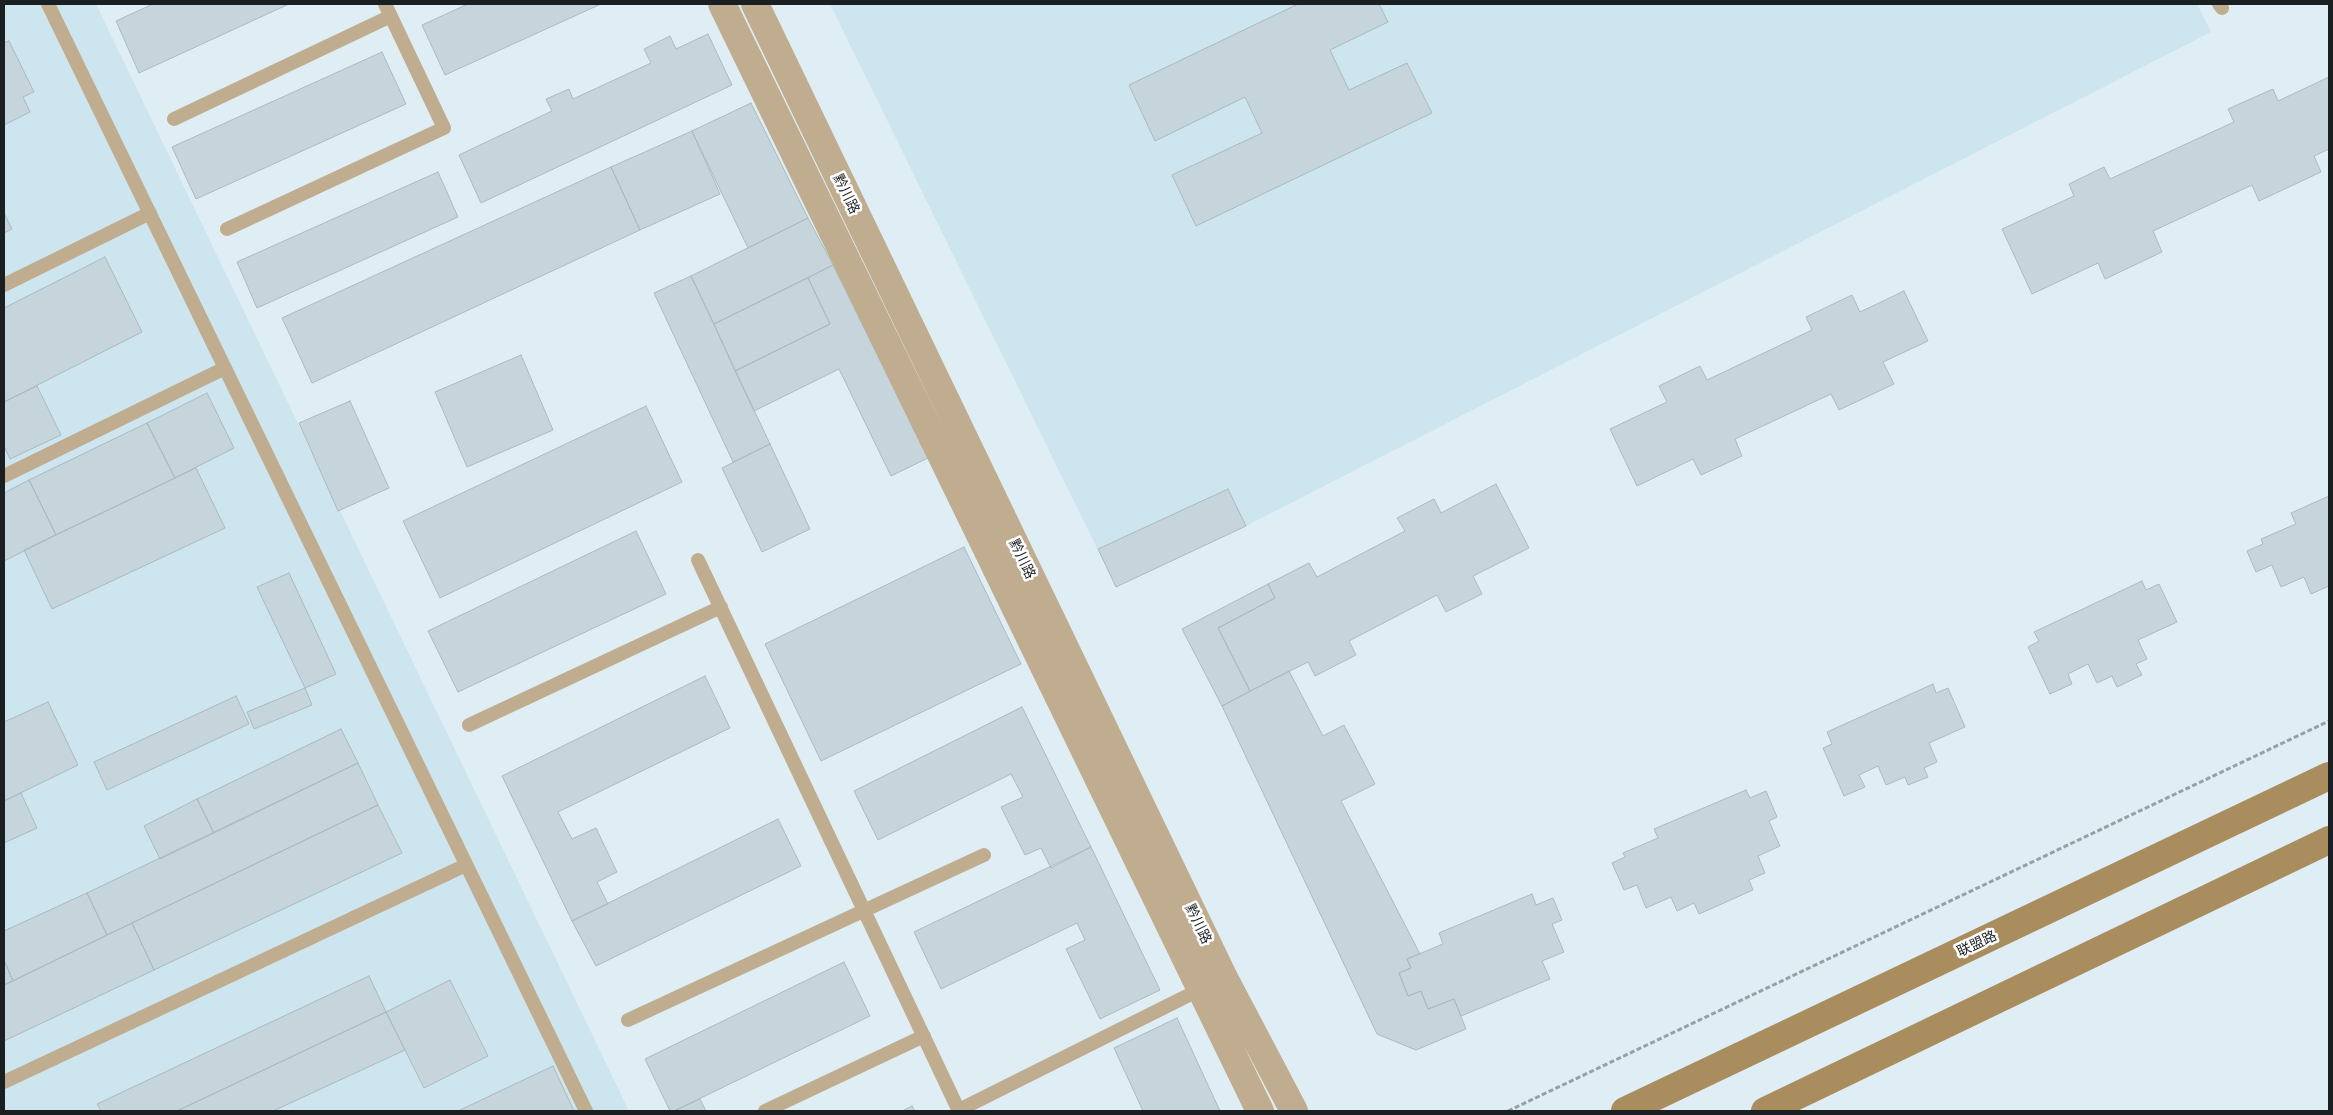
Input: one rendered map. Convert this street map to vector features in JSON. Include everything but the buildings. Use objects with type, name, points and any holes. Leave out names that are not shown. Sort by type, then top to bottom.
[{"type":"main road","name":"联盟路","points":[[1625,1111],[2329,776]]},
{"type":"main road","points":[[1765,1111],[2329,840]]},
{"type":"street","name":"黔川路","points":[[722,4],[1199,990],[1260,1111]]},
{"type":"street","name":"黔川路","points":[[755,4],[1224,978],[1294,1111]]},
{"type":"lane","points":[[48,4],[586,1111]]},
{"type":"lane","points":[[174,119],[388,10],[444,128],[227,229]]},
{"type":"lane","points":[[4,285],[150,213]]},
{"type":"lane","points":[[4,476],[225,368]]},
{"type":"lane","points":[[698,560],[959,1111],[1224,978]]},
{"type":"lane","points":[[468,725],[721,607]]},
{"type":"lane","points":[[628,1020],[984,855]]},
{"type":"lane","points":[[4,1082],[466,865]]},
{"type":"lane","points":[[765,1111],[924,1036]]},
{"type":"path","points":[[1508,1111],[2329,721]]},
{"type":"shaded area","points":[[4,4],[96,4],[629,1111],[4,1111]]},
{"type":"shaded area","points":[[830,4],[2197,4],[2211,32],[1246,526],[1116,587]]}]
